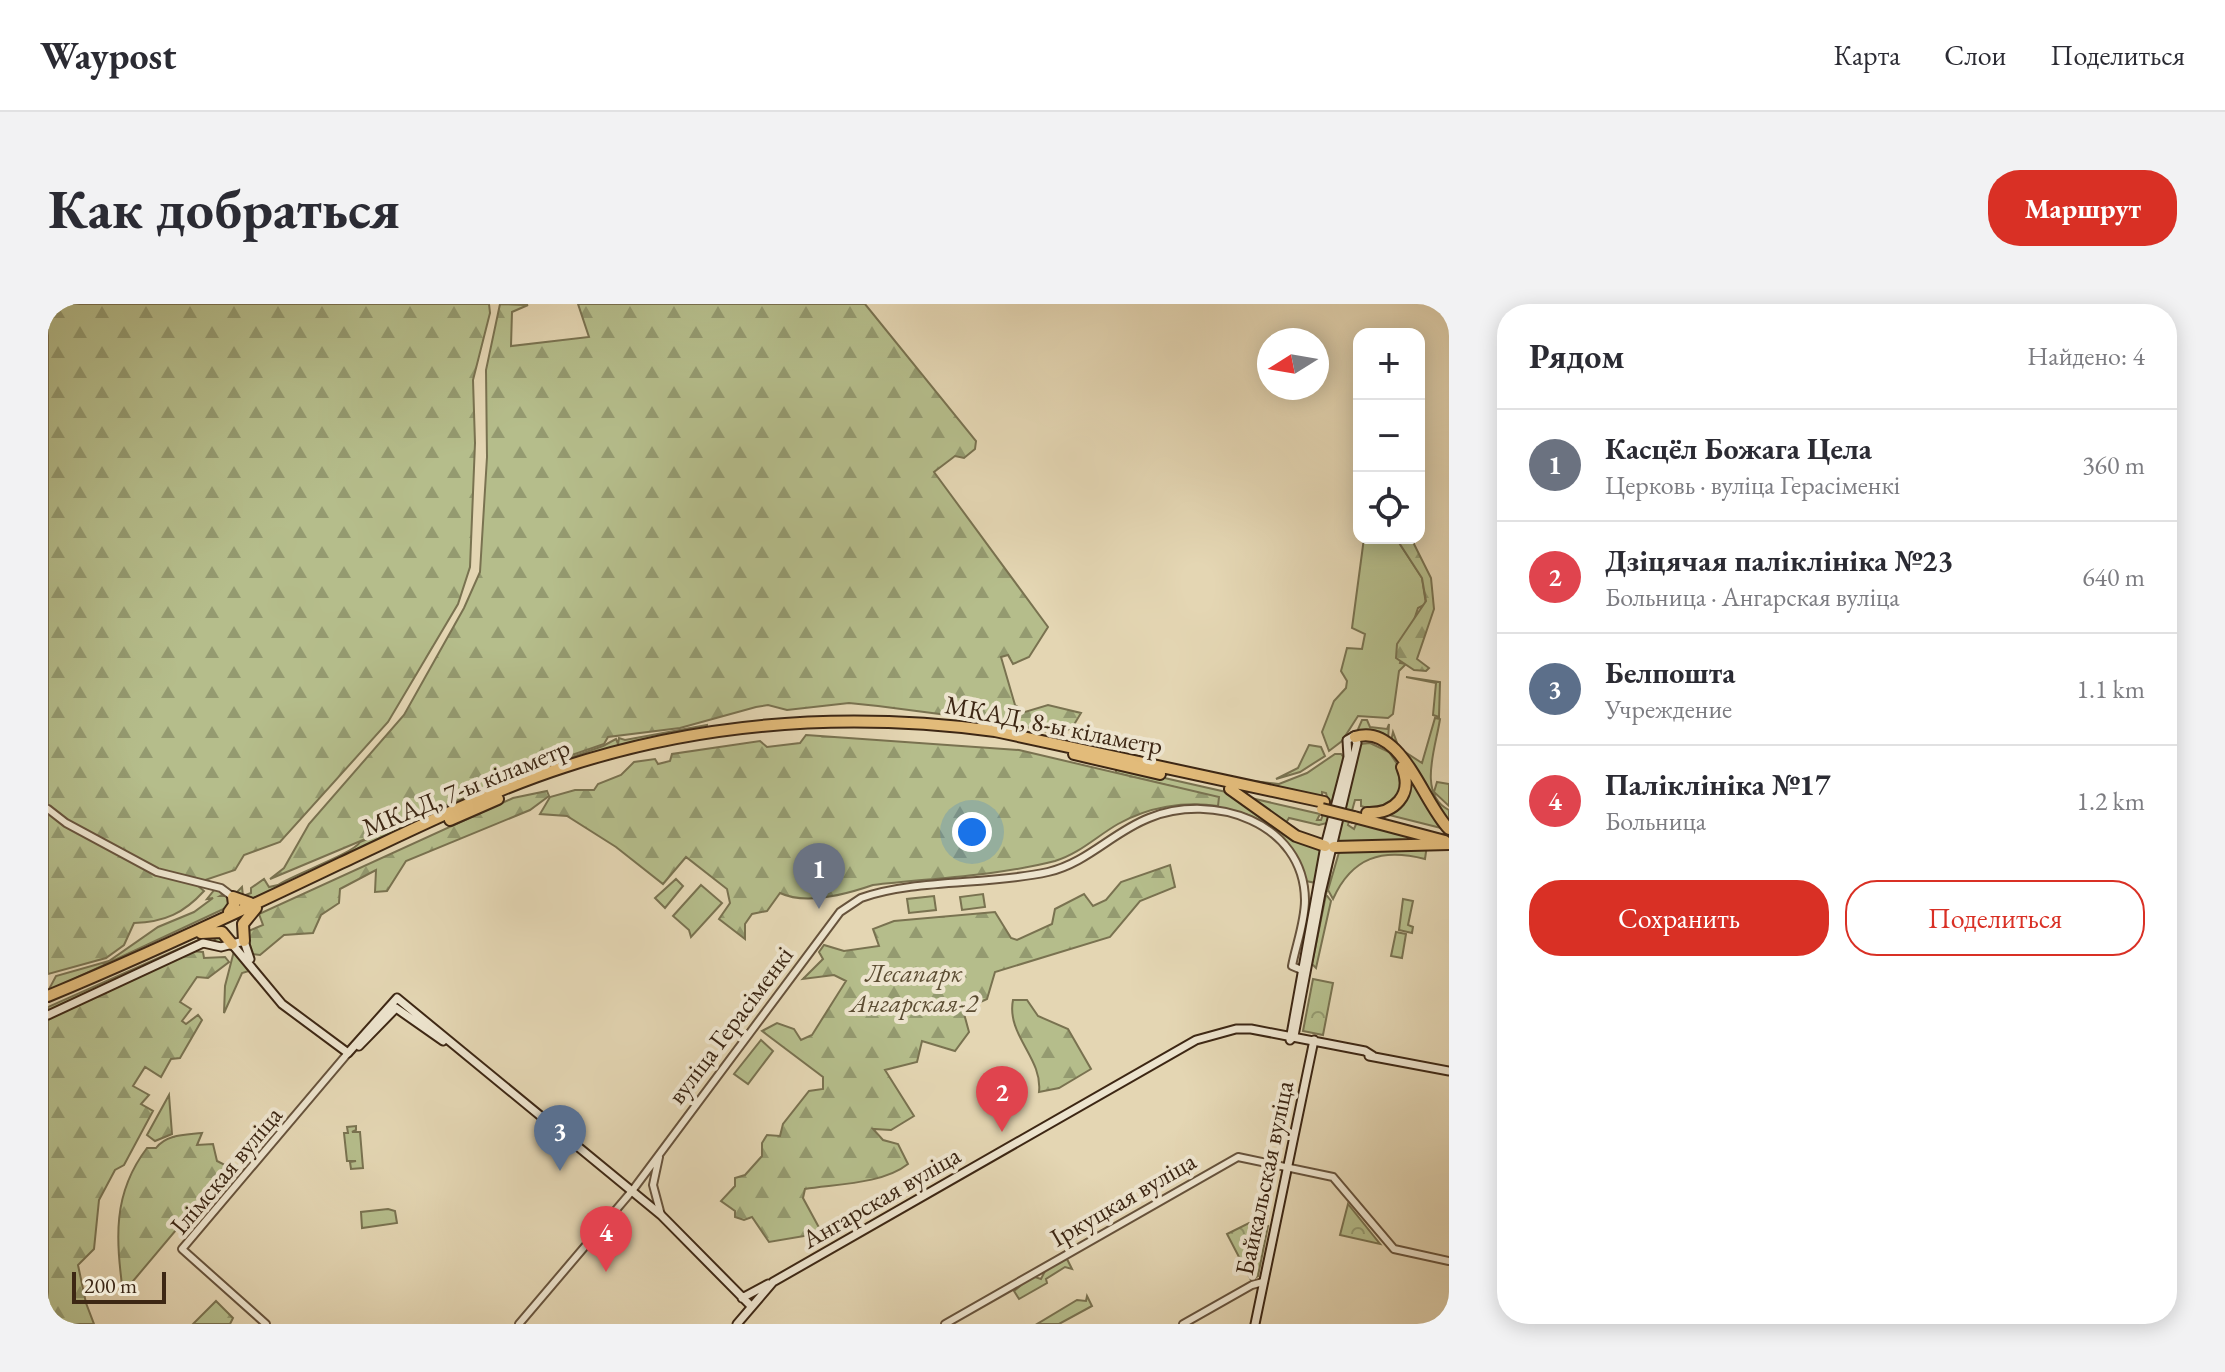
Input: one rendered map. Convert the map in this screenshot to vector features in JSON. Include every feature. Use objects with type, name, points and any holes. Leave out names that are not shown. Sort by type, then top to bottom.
[{"type":"highway","name":"МКАД, 8-ы кіламетр","points":[[758,728],[852,721],[952,725],[1099,752],[1116,754],[1123,749],[1134,760],[1197,778]]},
{"type":"highway","name":"МКАД, 8-ы кіламетр","points":[[758,728],[838,727],[995,737],[1197,778]]},
{"type":"highway","name":"МКАД, 7-ы кіламетр","points":[[256,905],[477,800],[555,770],[661,741],[758,728]]},
{"type":"highway","points":[[1353,742],[1373,736],[1396,749],[1430,808],[1449,832]]},
{"type":"highway","points":[[1353,742],[1371,741],[1385,747],[1399,763],[1406,780],[1404,795],[1396,805],[1385,812],[1359,813]]},
{"type":"highway","points":[[1197,778],[1230,789],[1449,832]]},
{"type":"highway","points":[[1197,778],[1323,806]]},
{"type":"highway","points":[[1230,789],[1296,836],[1330,846],[1449,843]]},
{"type":"highway","points":[[1359,813],[1449,843]]},
{"type":"highway","points":[[233,897],[256,905]]},
{"type":"highway","points":[[226,915],[234,908],[233,897]]},
{"type":"highway","points":[[48,996],[226,915],[256,905]]},
{"type":"highway","points":[[48,1003],[256,905]]},
{"type":"highway","points":[[244,941],[243,924],[256,905]]},
{"type":"highway","points":[[201,933],[222,932],[232,944]]},
{"type":"main road","points":[[1292,1037],[1305,972],[1312,890],[1330,846],[1353,742]]},
{"type":"main road","points":[[48,1015],[203,943],[221,947],[244,941],[252,965]]},
{"type":"main road","points":[[232,944],[282,1004],[349,1052]]},
{"type":"main road","name":"Ілімская вуліца","points":[[349,1052],[394,998],[632,1191]]},
{"type":"main road","name":"Ангарская вуліца","points":[[737,1324],[773,1282],[1185,1046],[1227,1031],[1251,1029],[1449,1071]]},
{"type":"main road","name":"Байкальская вуліца","points":[[1255,1324],[1313,1042]]},
{"type":"main road","points":[[632,1191],[661,1215],[751,1306]]},
{"type":"main road","points":[[742,1298],[773,1282]]},
{"type":"street","points":[[48,809],[66,823],[157,872],[221,888],[233,897]]},
{"type":"street","name":"вуліца Герасіменкі","points":[[519,1324],[632,1191],[823,933],[855,900],[1059,869],[1084,857],[1138,822],[1168,812],[1208,810],[1266,826],[1287,845],[1301,880],[1312,890]]},
{"type":"street","points":[[1305,972],[1292,966],[1305,901],[1312,890]]},
{"type":"street","name":"Ілімская вуліца","points":[[266,1324],[182,1249],[349,1052]]},
{"type":"street","points":[[660,1153],[653,1185],[661,1215]]},
{"type":"street","name":"Іркуцкая вуліца","points":[[945,1324],[1234,1159],[1288,1166],[1333,1177],[1394,1249],[1449,1261]]},
{"type":"street","points":[[1183,1324],[1252,1285],[1263,1282]]},
{"type":"green space","points":[[48,304],[489,304],[490,313],[473,380],[475,443],[470,567],[458,604],[388,722],[280,842],[244,855],[235,870],[199,882],[197,885],[204,891],[181,911],[155,921],[134,923],[124,945],[106,958],[48,974]]},
{"type":"green space","points":[[500,304],[528,305],[512,312],[511,346],[589,337],[578,304],[865,304],[976,441],[975,449],[964,458],[955,456],[934,472],[1048,627],[1029,657],[1013,664],[1008,655],[1001,657],[1015,705],[1025,712],[1048,705],[1081,713],[1072,728],[1057,734],[1009,723],[849,703],[787,710],[768,705],[756,707],[680,728],[608,737],[604,744],[537,767],[270,879],[284,868],[309,824],[404,715],[464,608],[480,572],[487,457],[486,370]]},
{"type":"green space","points":[[1363,544],[1400,544],[1422,578],[1426,604],[1418,608],[1400,663],[1406,664],[1399,671],[1393,714],[1388,718],[1358,716],[1342,741],[1329,751],[1322,732],[1334,701],[1346,688],[1347,681],[1341,671],[1347,648],[1362,649],[1365,634],[1352,628]]},
{"type":"green space","points":[[1400,544],[1414,544],[1431,578],[1434,609],[1417,659],[1429,668],[1426,671],[1414,670],[1396,658],[1397,644],[1426,601],[1422,578]]},
{"type":"green space","points":[[1406,677],[1440,682],[1439,717],[1433,715],[1436,683]]},
{"type":"green space","points":[[1435,718],[1440,719],[1431,782],[1439,803],[1449,810],[1449,826],[1391,741],[1393,732],[1399,748],[1422,763]]},
{"type":"green space","points":[[1362,720],[1367,720],[1370,727],[1387,729],[1389,724],[1388,741],[1356,734]]},
{"type":"green space","points":[[707,725],[707,728],[617,747],[252,899],[244,896],[264,879],[269,887],[278,885],[360,842],[616,739],[618,744],[619,738],[625,740]]},
{"type":"green space","points":[[806,735],[1019,750],[1219,797],[1218,806],[1179,805],[1142,813],[1118,824],[1072,854],[1033,866],[873,885],[826,897],[801,898],[780,893],[767,911],[752,914],[745,924],[745,939],[719,919],[730,903],[727,889],[686,857],[663,884],[616,847],[567,816],[540,814],[550,797],[575,790],[594,790],[598,784],[621,775],[634,762],[655,759],[658,764],[670,761],[672,754],[760,741],[767,747],[800,743]]},
{"type":"green space","points":[[1368,737],[1388,746],[1402,760],[1427,806],[1445,829],[1385,814],[1402,799],[1406,789],[1404,769],[1392,751],[1379,743],[1359,738]]},
{"type":"green space","points":[[1370,743],[1389,752],[1402,771],[1400,799],[1373,810],[1361,806],[1361,800],[1355,800],[1348,825],[1354,829],[1357,822],[1429,840],[1336,842],[1360,744]]},
{"type":"green space","points":[[1309,745],[1321,747],[1325,756],[1300,772],[1276,779],[1298,768]]},
{"type":"green space","points":[[1335,754],[1341,754],[1345,759],[1329,821],[1334,793],[1327,823],[1319,825],[1289,818],[1284,826],[1251,798],[1320,814],[1317,820],[1321,820],[1328,800],[1326,793],[1322,792],[1322,797],[1228,778],[1279,784],[1307,773]]},
{"type":"green space","points":[[1116,767],[1235,794],[1322,848],[1316,883],[1306,881],[1286,845],[1265,823],[1236,811],[1194,806],[1194,803],[1218,806],[1178,788],[1116,773]]},
{"type":"green space","points":[[1437,782],[1449,784],[1449,806],[1434,792]]},
{"type":"green space","points":[[547,791],[549,796],[530,810],[406,861],[387,891],[375,892],[376,870],[340,889],[339,903],[321,915],[313,933],[284,935],[260,955],[252,954],[246,932],[263,925],[259,914],[513,798]]},
{"type":"green space","points":[[1427,845],[1425,859],[1395,855],[1370,859],[1349,873],[1333,899],[1328,890],[1340,849]]},
{"type":"green space","name":"Лесапарк Ангарская-2","points":[[1170,865],[1175,887],[1140,901],[1110,937],[995,972],[987,999],[963,1010],[969,1032],[955,1051],[922,1041],[917,1062],[885,1070],[914,1116],[891,1130],[873,1129],[883,1140],[898,1144],[908,1164],[886,1176],[805,1189],[803,1198],[822,1233],[769,1242],[752,1217],[744,1220],[735,1217],[735,1211],[721,1201],[735,1186],[735,1178],[745,1175],[762,1156],[762,1143],[767,1135],[780,1136],[783,1124],[809,1091],[823,1089],[823,1077],[762,1031],[777,1023],[794,1029],[801,1040],[812,1035],[846,981],[834,975],[803,979],[823,959],[819,952],[824,945],[844,951],[879,946],[873,929],[894,921],[995,912],[1011,938],[1017,940],[1052,924],[1055,909],[1084,894],[1093,906],[1106,900],[1121,882]]},
{"type":"green space","points":[[676,879],[683,886],[665,908],[655,898]]},
{"type":"green space","points":[[701,885],[722,903],[691,937],[689,930],[673,916]]},
{"type":"green space","points":[[215,889],[225,893],[220,896],[230,896],[230,906],[48,991],[56,976],[109,961],[158,927],[194,912],[213,898],[207,899]]},
{"type":"green space","points":[[983,894],[985,907],[962,910],[960,897]]},
{"type":"green space","points":[[1326,894],[1331,901],[1316,968],[1312,964]]},
{"type":"green space","points":[[934,896],[936,910],[909,913],[907,899]]},
{"type":"green space","points":[[1403,899],[1413,901],[1408,925],[1413,927],[1412,933],[1399,930]]},
{"type":"green space","points":[[1396,932],[1406,934],[1402,958],[1391,956]]},
{"type":"green space","points":[[212,934],[221,934],[224,942],[217,943],[213,937],[195,943],[48,1013],[48,1007]]},
{"type":"green space","points":[[190,951],[203,952],[204,958],[225,957],[229,962],[208,978],[197,977],[180,1002],[191,1009],[182,1021],[186,1024],[198,1015],[202,1020],[180,1058],[171,1059],[161,1077],[145,1067],[133,1086],[149,1095],[141,1104],[153,1111],[124,1165],[115,1170],[99,1200],[94,1249],[78,1265],[94,1324],[48,1324],[48,1018]]},
{"type":"green space","points":[[234,951],[249,971],[242,973],[224,1013],[225,986]]},
{"type":"green space","points":[[1313,979],[1333,983],[1323,1035],[1303,1031]]},
{"type":"green space","points":[[1013,1000],[1027,1000],[1038,1016],[1068,1029],[1091,1069],[1059,1088],[1039,1092],[1036,1068],[1015,1024]]},
{"type":"green space","points":[[761,1040],[773,1051],[748,1084],[734,1074]]},
{"type":"green space","points":[[169,1095],[172,1134],[155,1141],[147,1135]]},
{"type":"green space","points":[[356,1126],[352,1132],[360,1132],[363,1168],[351,1169],[350,1162],[356,1161],[347,1161],[344,1133],[348,1133],[347,1127]]},
{"type":"green space","points":[[202,1133],[197,1145],[213,1144],[217,1161],[229,1167],[123,1293],[119,1218],[122,1200],[136,1165],[147,1148],[156,1148],[165,1140],[177,1136]]},
{"type":"green space","points":[[1348,1204],[1380,1244],[1340,1235]]},
{"type":"green space","points":[[395,1211],[397,1223],[362,1228],[361,1212]]},
{"type":"green space","points":[[1249,1223],[1268,1226],[1258,1276],[1251,1280],[1227,1234]]},
{"type":"green space","points":[[1066,1257],[1072,1269],[1065,1267],[1046,1279],[1047,1283],[1019,1299],[1014,1291],[1032,1276],[1041,1279],[1047,1267]]},
{"type":"green space","points":[[1087,1296],[1092,1306],[1059,1324],[1037,1324],[1077,1300],[1086,1301]]},
{"type":"green space","points":[[216,1301],[233,1318],[230,1324],[193,1324]]},
{"type":"place","name":"Касцёл Божага Цела","points":[[819,909]]},
{"type":"place","name":"Дзіцячая паліклініка №23","points":[[1002,1132]]},
{"type":"place","name":"Белпошта","points":[[560,1171]]},
{"type":"place","name":"Паліклініка №17","points":[[606,1272]]}]
